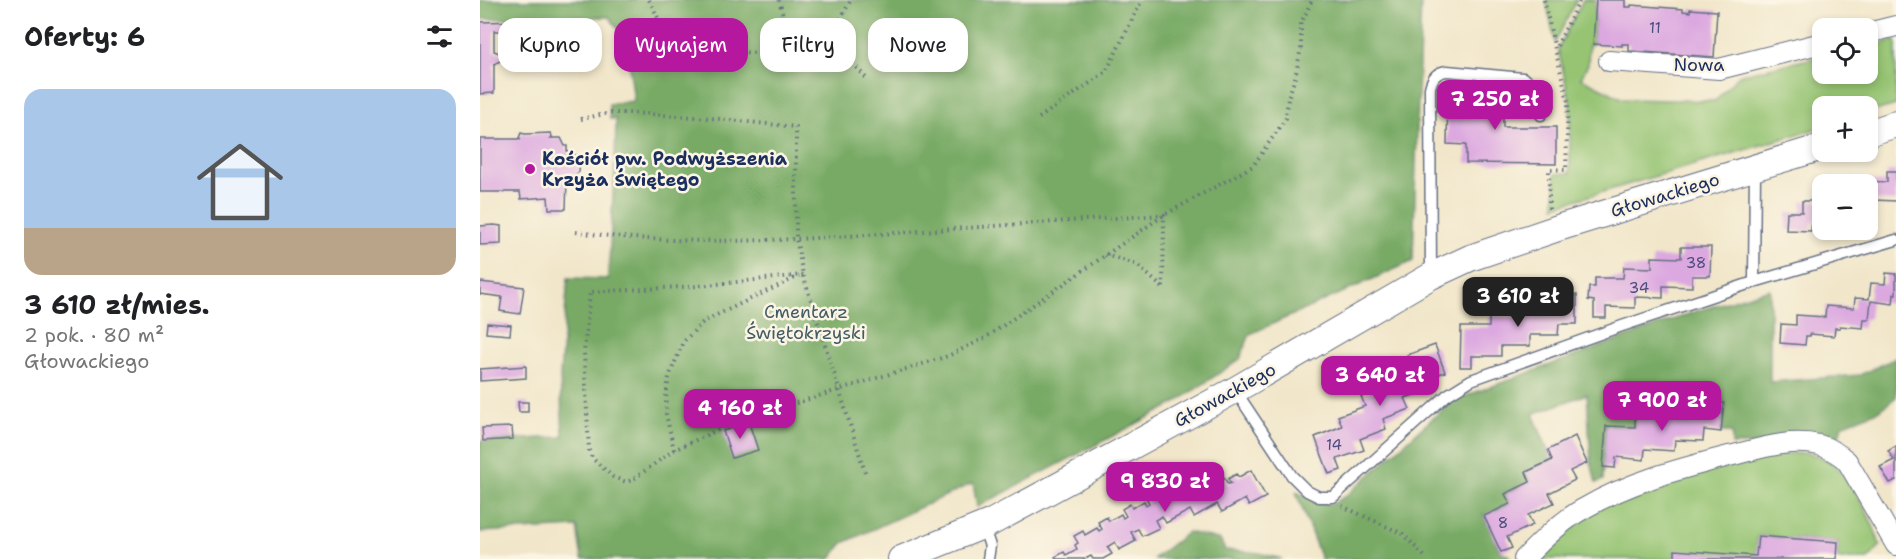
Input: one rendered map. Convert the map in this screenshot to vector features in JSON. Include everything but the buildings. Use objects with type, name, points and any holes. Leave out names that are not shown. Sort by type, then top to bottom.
[{"type":"street","points":[[1878,30],[1896,26]]},
{"type":"street","name":"Nowa","points":[[1609,61],[1719,69],[1812,46]]},
{"type":"street","points":[[1878,130],[1896,124]]},
{"type":"street","name":"Głowackiego","points":[[901,559],[983,525],[1235,390],[1431,276],[1470,258],[1549,231],[1812,150]]},
{"type":"street","points":[[1524,559],[1539,543],[1581,510],[1603,498],[1663,473],[1780,443],[1820,445],[1847,461],[1896,545]]},
{"type":"street","points":[[1891,559],[1896,551]]},
{"type":"lane","points":[[1431,276],[1430,88],[1434,77],[1447,71],[1523,78],[1531,82],[1536,91],[1541,115]]},
{"type":"lane","points":[[1754,282],[1755,168]]},
{"type":"lane","points":[[1235,390],[1292,476],[1307,492],[1319,497],[1333,497],[1448,394],[1471,380],[1754,282],[1896,240]]},
{"type":"lane","points":[[983,525],[990,546],[988,559]]},
{"type":"path","points":[[649,0],[664,33],[673,45],[684,52],[760,53]]},
{"type":"path","points":[[779,0],[783,18]]},
{"type":"path","points":[[840,18],[851,0]]},
{"type":"path","points":[[1039,118],[1106,72],[1142,0]]},
{"type":"path","points":[[803,274],[698,286],[590,292],[584,352],[588,441],[592,458],[613,477],[626,482],[639,477],[674,450],[735,422],[948,356],[985,338],[1164,215],[1253,166],[1286,118],[1288,98],[1301,48],[1301,23],[1312,0]]},
{"type":"path","points":[[1544,0],[1568,101],[1566,170],[1549,170],[1549,231]]},
{"type":"path","points":[[1555,49],[1580,0]]},
{"type":"path","points":[[856,67],[866,78]]},
{"type":"path","points":[[581,119],[610,113],[632,113],[796,127],[796,238],[803,274],[865,472]]},
{"type":"path","points":[[576,232],[702,242],[1164,215]]},
{"type":"path","points":[[1105,255],[1136,264],[1163,289],[1164,215]]},
{"type":"path","points":[[674,450],[666,414],[666,397],[669,377],[683,342],[704,321],[803,274]]},
{"type":"path","points":[[1328,497],[1331,501],[1403,534],[1427,559]]},
{"type":"green space","name":"Cmentarz Świętokrzyski","points":[[480,0],[1421,0],[1413,261],[1250,334],[1240,359],[1172,405],[977,507],[973,483],[843,543],[830,559],[582,559],[577,527],[480,532],[480,441],[563,437],[560,376],[568,278],[608,279],[616,119],[610,119],[609,104],[634,101],[630,72],[748,72],[748,18],[614,18],[614,23],[609,17],[480,19]]},
{"type":"green space","points":[[1546,0],[1577,0],[1555,42]]},
{"type":"green space","points":[[1583,0],[1596,0],[1593,44],[1589,45],[1588,64],[1581,78],[1623,99],[1715,101],[1739,75],[1812,58],[1812,84],[1878,84],[1878,44],[1896,40],[1896,105],[1878,110],[1878,96],[1812,96],[1812,130],[1555,206],[1555,174],[1570,173],[1570,101],[1558,49]]},
{"type":"green space","points":[[1770,289],[1770,382],[1860,375],[1896,358],[1896,397],[1880,410],[1842,425],[1837,444],[1732,445],[1732,432],[1721,432],[1724,400],[1723,403],[1695,401],[1694,398],[1693,411],[1665,409],[1664,418],[1636,417],[1636,414],[1635,427],[1607,426],[1606,423],[1603,480],[1596,483],[1591,462],[1587,394],[1533,414],[1552,460],[1527,471],[1525,469],[1530,482],[1506,493],[1504,491],[1510,504],[1485,516],[1483,514],[1501,552],[1510,556],[1510,559],[1321,559],[1296,492],[1331,505],[1346,496],[1452,401],[1697,311]]},
{"type":"green space","points":[[1808,453],[1833,464],[1848,480],[1861,502],[1880,546],[1868,559],[1837,559],[1838,542],[1758,536],[1756,556],[1675,551],[1675,559],[1540,559],[1587,510],[1662,480],[1776,454]]},
{"type":"green space","points":[[1188,532],[1220,540],[1225,550],[1259,553],[1282,559],[1153,559]]},
{"type":"place","name":"Kościół pw. Podwyższenia Krzyża Świętego","points":[[530,169]]}]
